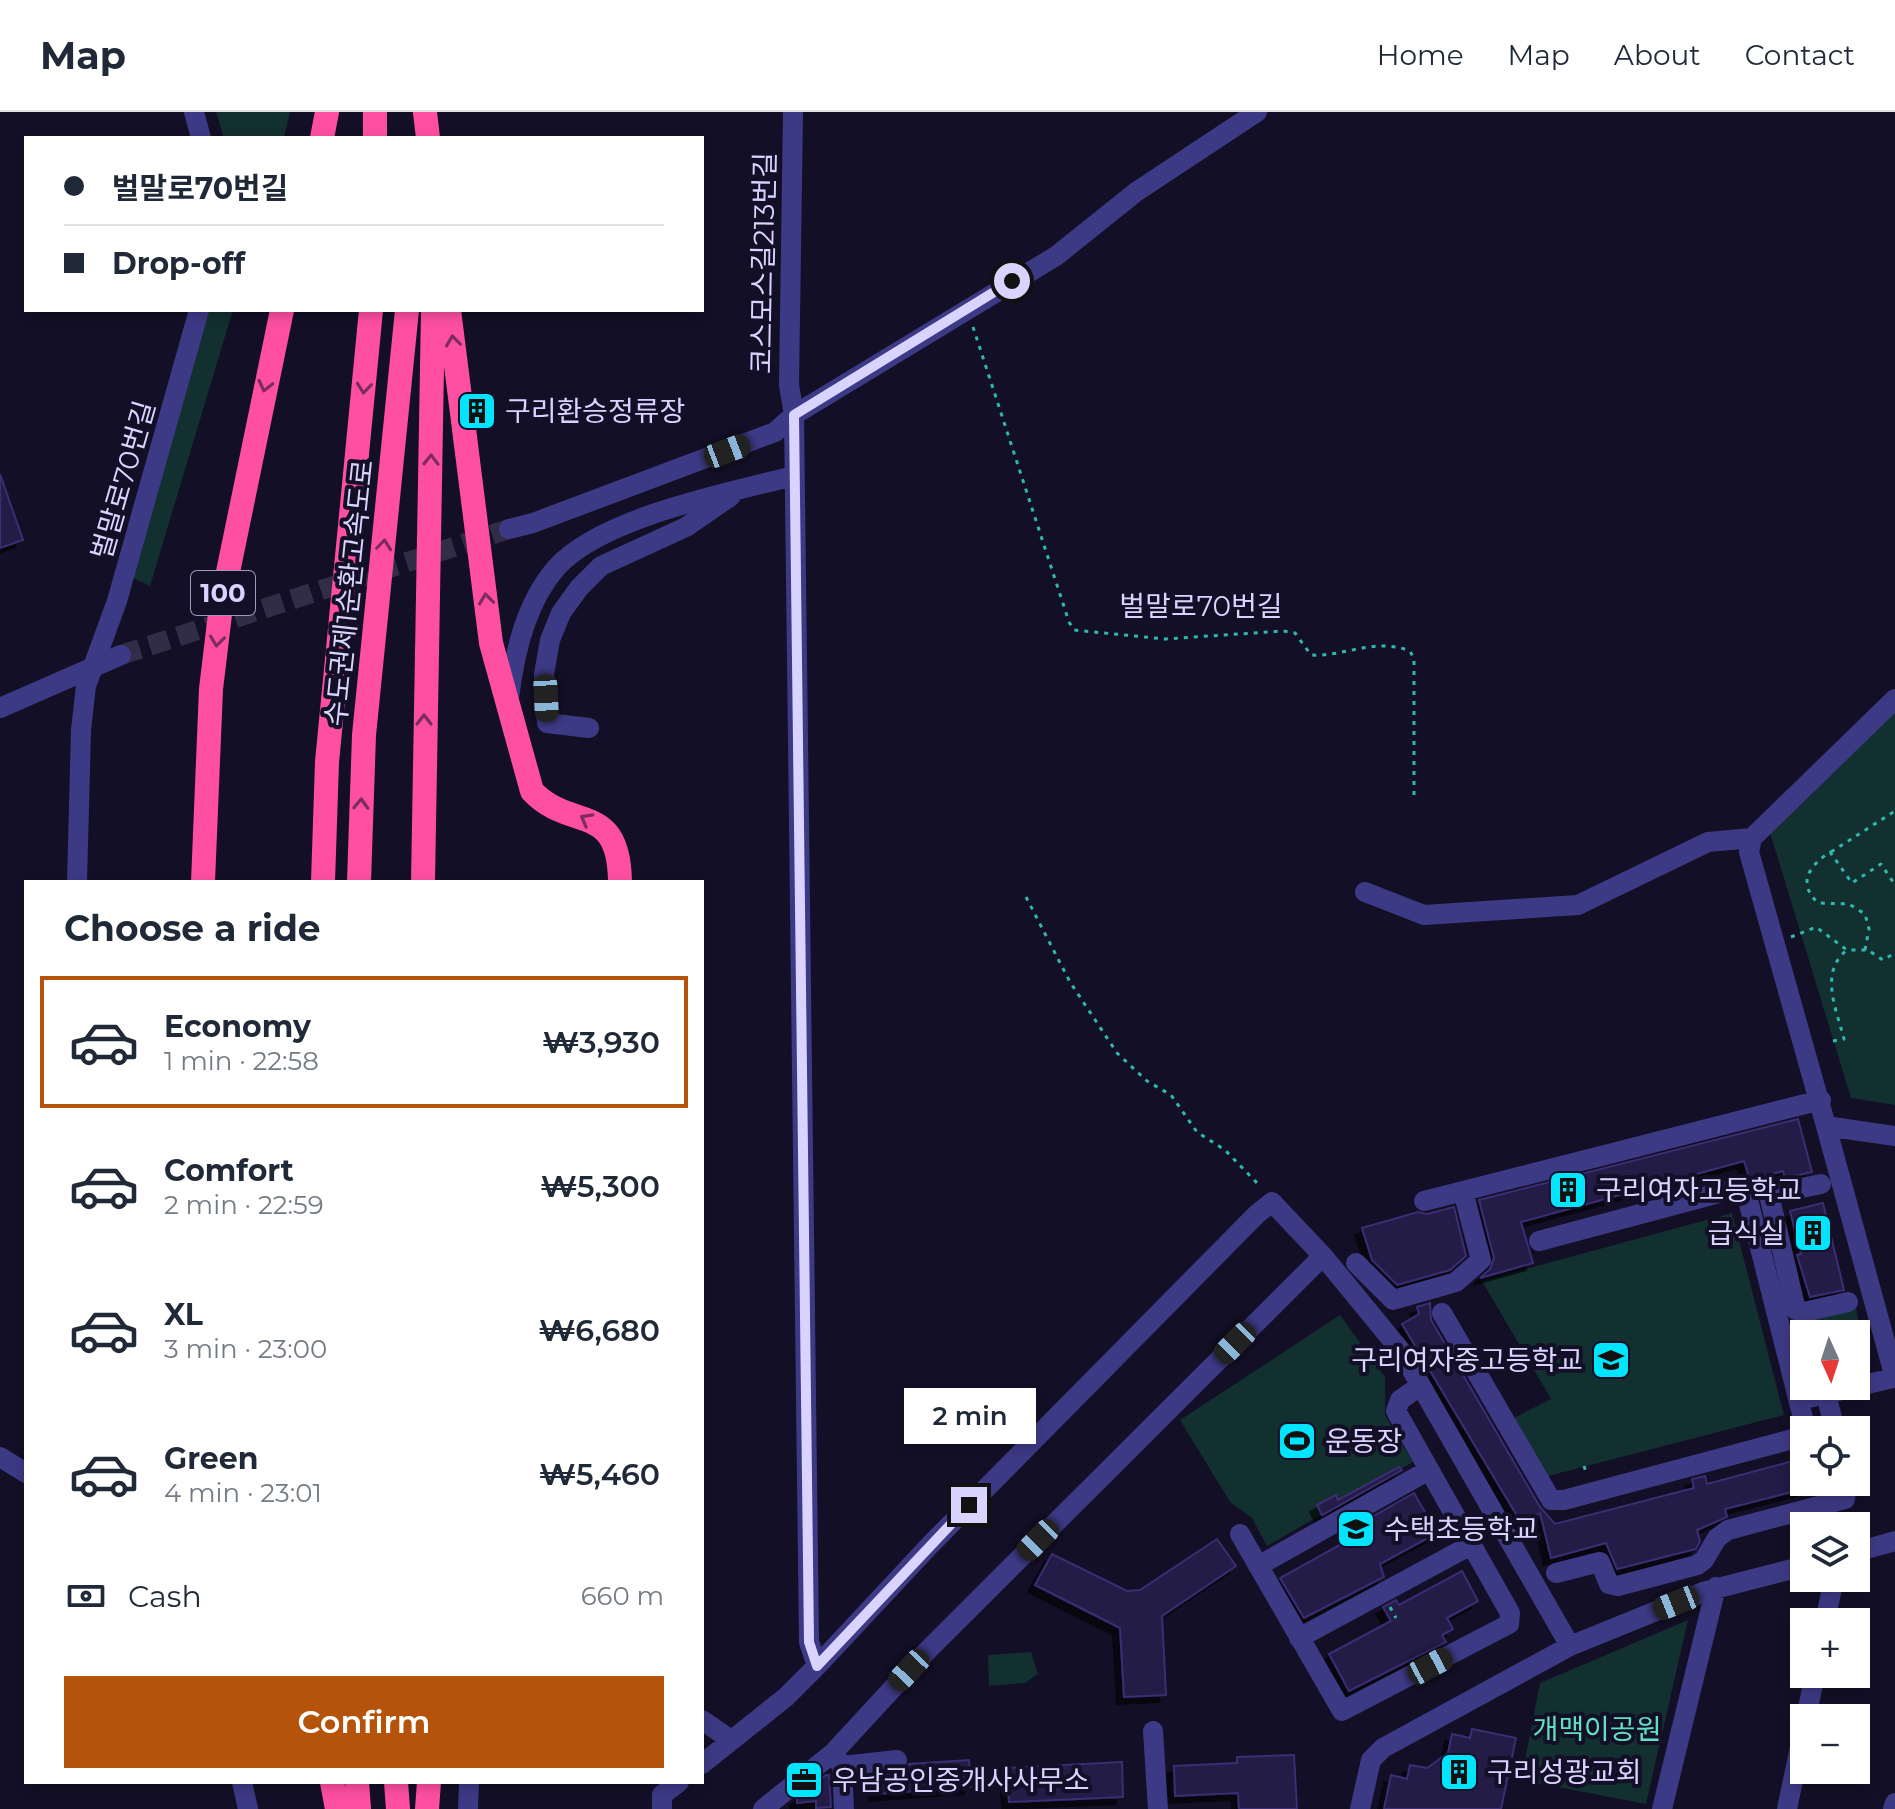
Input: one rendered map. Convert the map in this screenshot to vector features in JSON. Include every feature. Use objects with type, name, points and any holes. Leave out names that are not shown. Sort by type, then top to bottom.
[{"type":"highway","points":[[322,136],[327,112]]},
{"type":"highway","points":[[375,112],[375,136]]},
{"type":"highway","points":[[411,112],[412,136]]},
{"type":"highway","points":[[418,112],[420,136]]},
{"type":"highway","points":[[425,112],[428,136]]},
{"type":"highway","name":"100","points":[[203,880],[211,689],[221,606],[282,312]]},
{"type":"highway","name":"수도권제1순환고속도로","points":[[323,880],[327,762],[371,312]]},
{"type":"highway","name":"수도권제1순환고속도로","points":[[359,880],[364,735],[407,312]]},
{"type":"highway","points":[[423,880],[433,312]]},
{"type":"highway","points":[[449,312],[491,643],[532,791],[544,803],[579,814],[610,833],[618,852],[620,880]]},
{"type":"highway","points":[[332,1784],[337,1809]]},
{"type":"highway","points":[[357,1784],[359,1809]]},
{"type":"highway","points":[[396,1784],[398,1809]]},
{"type":"highway","points":[[414,1809],[415,1784]]},
{"type":"highway","points":[[427,1809],[429,1784]]},
{"type":"street","points":[[194,112],[200,136]]},
{"type":"street","name":"코스모스길213번길","points":[[793,112],[789,385],[794,415],[809,1642],[817,1666]]},
{"type":"street","points":[[509,529],[533,523],[775,432],[794,415],[1056,256],[1136,192],[1257,112]]},
{"type":"street","name":"벌말로70번길","points":[[77,880],[81,730],[86,686],[117,601],[198,312]]},
{"type":"street","points":[[508,703],[514,648],[555,569],[580,546],[609,532],[741,489],[794,476]]},
{"type":"street","points":[[589,728],[547,723],[544,674],[561,613],[601,566],[686,527],[741,489]]},
{"type":"street","points":[[0,708],[95,663],[121,655]]},
{"type":"street","points":[[1870,1384],[1894,1378],[1821,1100],[1749,852],[1752,838],[1895,699]]},
{"type":"street","points":[[1365,892],[1424,915],[1578,905],[1708,842],[1752,838]]},
{"type":"street","points":[[1424,1201],[1821,1100]]},
{"type":"street","points":[[1826,1126],[1895,1136]]},
{"type":"street","points":[[1790,1342],[1770,1196],[1821,1184]]},
{"type":"street","points":[[1539,1241],[1738,1188],[1749,1197],[1779,1278],[1798,1312],[1848,1302]]},
{"type":"street","points":[[1356,1263],[1386,1297],[1393,1300],[1461,1280],[1481,1260],[1463,1191]]},
{"type":"street","points":[[704,1762],[786,1697],[930,1545],[1272,1202],[1323,1256],[1401,1351],[1570,1646]]},
{"type":"street","points":[[763,1809],[838,1759],[928,1650],[1323,1256]]},
{"type":"street","points":[[1442,1313],[1551,1500],[1564,1500],[1790,1440]]},
{"type":"street","points":[[1240,1534],[1340,1709],[1346,1711],[1509,1624],[1510,1613],[1396,1411],[1400,1400],[1420,1386]]},
{"type":"street","points":[[1800,1400],[1803,1416]]},
{"type":"street","points":[[0,1457],[24,1472]]},
{"type":"street","points":[[1258,1566],[1429,1470]]},
{"type":"street","points":[[1556,1573],[1600,1562],[1609,1584],[1618,1586],[1697,1565],[1723,1532],[1845,1499],[1845,1496]]},
{"type":"street","points":[[1870,1550],[1895,1541]]},
{"type":"street","points":[[1299,1638],[1471,1545]]},
{"type":"street","points":[[1870,1556],[1895,1558]]},
{"type":"street","points":[[1360,1809],[1371,1760],[1383,1748],[1570,1646],[1716,1587],[1790,1569]]},
{"type":"street","points":[[1662,1809],[1716,1587]]},
{"type":"street","points":[[704,1721],[731,1740]]},
{"type":"street","points":[[1153,1731],[1158,1809]]},
{"type":"street","points":[[838,1759],[897,1760]]},
{"type":"street","points":[[838,1759],[844,1809]]},
{"type":"street","points":[[242,1784],[248,1809]]},
{"type":"street","points":[[468,1809],[469,1784]]},
{"type":"street","points":[[662,1809],[662,1795],[676,1784]]},
{"type":"street","points":[[1787,1809],[1792,1784]]},
{"type":"street","points":[[1893,1809],[1895,1803]]},
{"type":"path","name":"벌말로70번길","points":[[959,313],[977,331],[1074,630],[1165,639],[1283,631],[1295,633],[1307,652],[1315,656],[1356,647],[1401,647],[1410,651],[1414,659],[1414,799]]},
{"type":"path","points":[[1865,950],[1869,929],[1865,914],[1849,904],[1818,903],[1806,886],[1811,866],[1895,811]]},
{"type":"path","points":[[1830,852],[1852,883],[1881,864],[1895,885]]},
{"type":"path","points":[[1026,897],[1070,982],[1117,1053],[1147,1081],[1171,1095],[1197,1132],[1242,1165],[1272,1202]]},
{"type":"path","points":[[1776,943],[1816,927],[1847,950],[1865,950],[1883,960],[1895,953]]},
{"type":"path","points":[[1833,1041],[1844,1039],[1829,973],[1835,960],[1847,950]]},
{"type":"green space","points":[[216,112],[290,112],[284,136],[223,136]]},
{"type":"green space","points":[[202,312],[232,312],[150,586],[131,577]]},
{"type":"green space","points":[[1895,708],[1895,1105],[1851,1098],[1768,826]]},
{"type":"green space","points":[[1732,1213],[1784,1415],[1544,1477],[1512,1419],[1551,1399],[1482,1281]]},
{"type":"green space","points":[[1855,1305],[1858,1320],[1790,1320]]},
{"type":"green space","name":"운동장","points":[[1340,1315],[1385,1377],[1385,1415],[1413,1462],[1267,1546],[1252,1518],[1230,1502],[1180,1420]]},
{"type":"green space","name":"개맥이공원","points":[[1688,1620],[1646,1804],[1521,1780],[1540,1683]]},
{"type":"green space","points":[[1031,1652],[1038,1674],[1025,1683],[989,1686],[988,1655]]},
{"type":"building","points":[[0,474],[23,540],[0,548]]},
{"type":"building","name":"구리여자고등학교","points":[[1798,1119],[1812,1172],[1785,1178],[1783,1171],[1750,1180],[1744,1161],[1521,1222],[1533,1263],[1480,1278],[1490,1269],[1494,1258],[1479,1200]]},
{"type":"building","name":"급식실","points":[[1823,1203],[1844,1290],[1810,1297],[1797,1255],[1801,1254],[1790,1211]]},
{"type":"building","points":[[1454,1207],[1466,1256],[1450,1270],[1397,1285],[1372,1260],[1362,1228],[1418,1212],[1427,1214]]},
{"type":"building","points":[[1430,1303],[1431,1320],[1540,1507],[1555,1524],[1694,1488],[1692,1479],[1705,1476],[1707,1484],[1790,1462],[1790,1493],[1725,1509],[1727,1517],[1697,1530],[1700,1541],[1696,1549],[1617,1569],[1606,1543],[1551,1558],[1540,1513],[1522,1524],[1402,1324],[1419,1314],[1417,1307]]},
{"type":"building","points":[[1399,1467],[1402,1470],[1322,1515],[1317,1505],[1336,1495],[1338,1500]]},
{"type":"building","points":[[1414,1493],[1437,1533],[1380,1564],[1384,1577],[1304,1618],[1280,1578],[1356,1536],[1351,1529]]},
{"type":"building","points":[[1217,1539],[1236,1566],[1162,1616],[1166,1695],[1124,1697],[1120,1628],[1035,1585],[1052,1554],[1127,1591],[1140,1590]]},
{"type":"building","points":[[1462,1571],[1478,1601],[1447,1618],[1453,1629],[1442,1635],[1446,1642],[1349,1691],[1329,1654],[1391,1621],[1383,1607],[1396,1600],[1399,1605]]},
{"type":"building","name":"구리성광교회","points":[[1472,1729],[1516,1738],[1501,1809],[1384,1809],[1391,1775],[1407,1779],[1410,1765],[1427,1768],[1448,1753],[1452,1734],[1470,1738]]},
{"type":"building","points":[[1294,1755],[1297,1809],[1239,1809],[1238,1793],[1175,1796],[1174,1766],[1237,1763],[1237,1757]]},
{"type":"building","points":[[969,1760],[971,1787],[876,1794],[875,1776],[899,1773],[909,1764]]},
{"type":"building","points":[[1122,1762],[1123,1797],[1009,1802],[1007,1768]]},
{"type":"building","points":[[829,1775],[831,1807],[816,1808],[816,1801],[797,1803],[797,1799]]},
{"type":"tunnel","points":[[121,655],[509,529]]},
{"type":"place","name":"구리환승정류장","points":[[477,411]]},
{"type":"place","name":"구리여자고등학교","points":[[1568,1190]]},
{"type":"place","name":"급식실","points":[[1813,1233]]},
{"type":"place","name":"구리여자중고등학교","points":[[1611,1360]]},
{"type":"place","name":"운동장","points":[[1297,1441]]},
{"type":"place","name":"수택초등학교","points":[[1356,1529]]},
{"type":"place","name":"구리성광교회","points":[[1459,1772]]},
{"type":"place","name":"우남공인중개사사무소","points":[[804,1780]]},
{"type":"route","points":[[969,1505],[817,1666],[809,1642],[794,415],[1012,281]]}]
